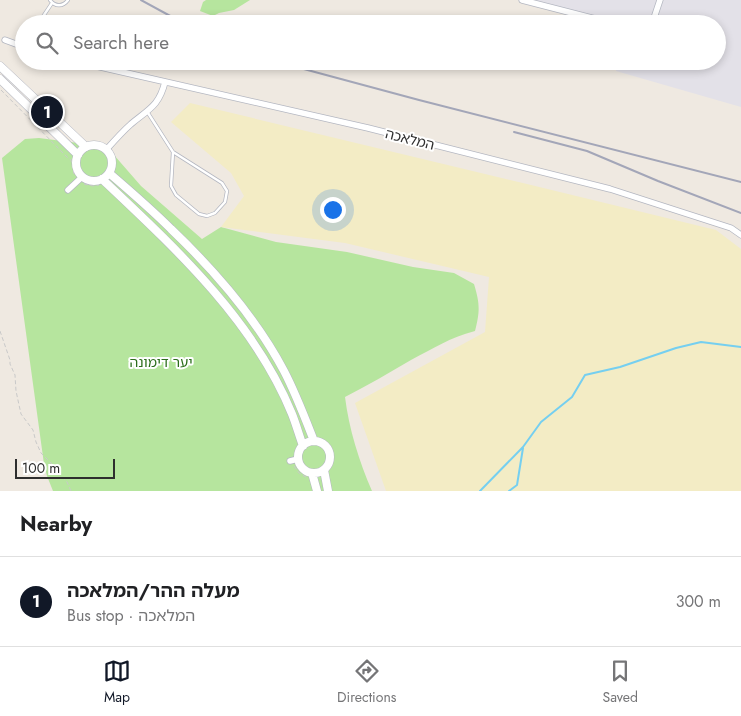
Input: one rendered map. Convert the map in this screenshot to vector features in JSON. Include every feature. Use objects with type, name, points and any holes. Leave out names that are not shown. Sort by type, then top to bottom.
[{"type":"main road","points":[[0,66],[86,147]]},
{"type":"main road","points":[[0,80],[78,155]]},
{"type":"main road","points":[[101,182],[109,172],[112,163],[111,158],[106,150],[98,146],[86,147],[78,155],[76,164],[80,178],[101,182],[181,256],[206,282],[244,330],[260,354],[292,414],[303,446]]},
{"type":"main road","points":[[109,172],[190,247],[253,323],[284,372],[314,441]]},
{"type":"main road","points":[[310,476],[324,470],[330,456],[325,446],[314,441],[304,444],[293,460],[310,476],[317,491]]},
{"type":"main road","points":[[324,470],[328,491]]},
{"type":"street","points":[[522,0],[580,15]]},
{"type":"street","points":[[655,15],[660,0]]},
{"type":"street","points":[[5,40],[15,43]]},
{"type":"street","name":"המלאכה","points":[[113,70],[368,128],[610,190],[731,228],[741,235]]},
{"type":"street","points":[[106,150],[126,128],[155,105],[165,82]]},
{"type":"street","points":[[68,190],[80,178]]},
{"type":"lane","points":[[43,15],[51,1],[55,5],[62,5],[68,0]]},
{"type":"lane","points":[[147,112],[173,152],[222,183],[227,191],[225,202],[215,213],[207,216],[199,214],[176,195],[171,186],[173,152]]},
{"type":"path","points":[[0,90],[70,160],[73,172],[84,184],[93,186],[101,182]]},
{"type":"path","points":[[0,331],[15,375],[21,414],[33,430],[41,453],[67,482],[71,491]]},
{"type":"path","points":[[293,460],[295,468],[310,476]]},
{"type":"shaded area","points":[[528,0],[741,0],[741,107],[616,71],[726,70],[726,15],[581,15]]},
{"type":"green space","points":[[206,0],[250,0],[234,10],[215,15],[200,11],[203,2]]},
{"type":"green space","name":"יער דימונה","points":[[39,138],[78,143],[114,155],[141,186],[202,239],[221,227],[276,242],[347,252],[413,267],[454,273],[474,284],[479,308],[475,331],[442,344],[345,397],[355,445],[372,491],[53,491],[44,464],[2,158],[25,139]]},
{"type":"sand","points":[[190,103],[716,230],[741,249],[741,491],[386,491],[355,403],[485,332],[489,277],[345,243],[221,227],[244,196],[231,173],[171,122]]},
{"type":"waterway","points":[[480,491],[523,447],[541,422],[572,397],[585,375],[620,367],[676,348],[701,342],[741,347]]},
{"type":"waterway","points":[[509,491],[517,485],[523,448]]},
{"type":"railway","points":[[141,0],[168,15]]},
{"type":"railway","points":[[307,70],[741,182]]},
{"type":"railway","points":[[514,132],[587,151],[741,213]]},
{"type":"place","name":"מעלה ההר/המלאכה","points":[[47,112]]}]
